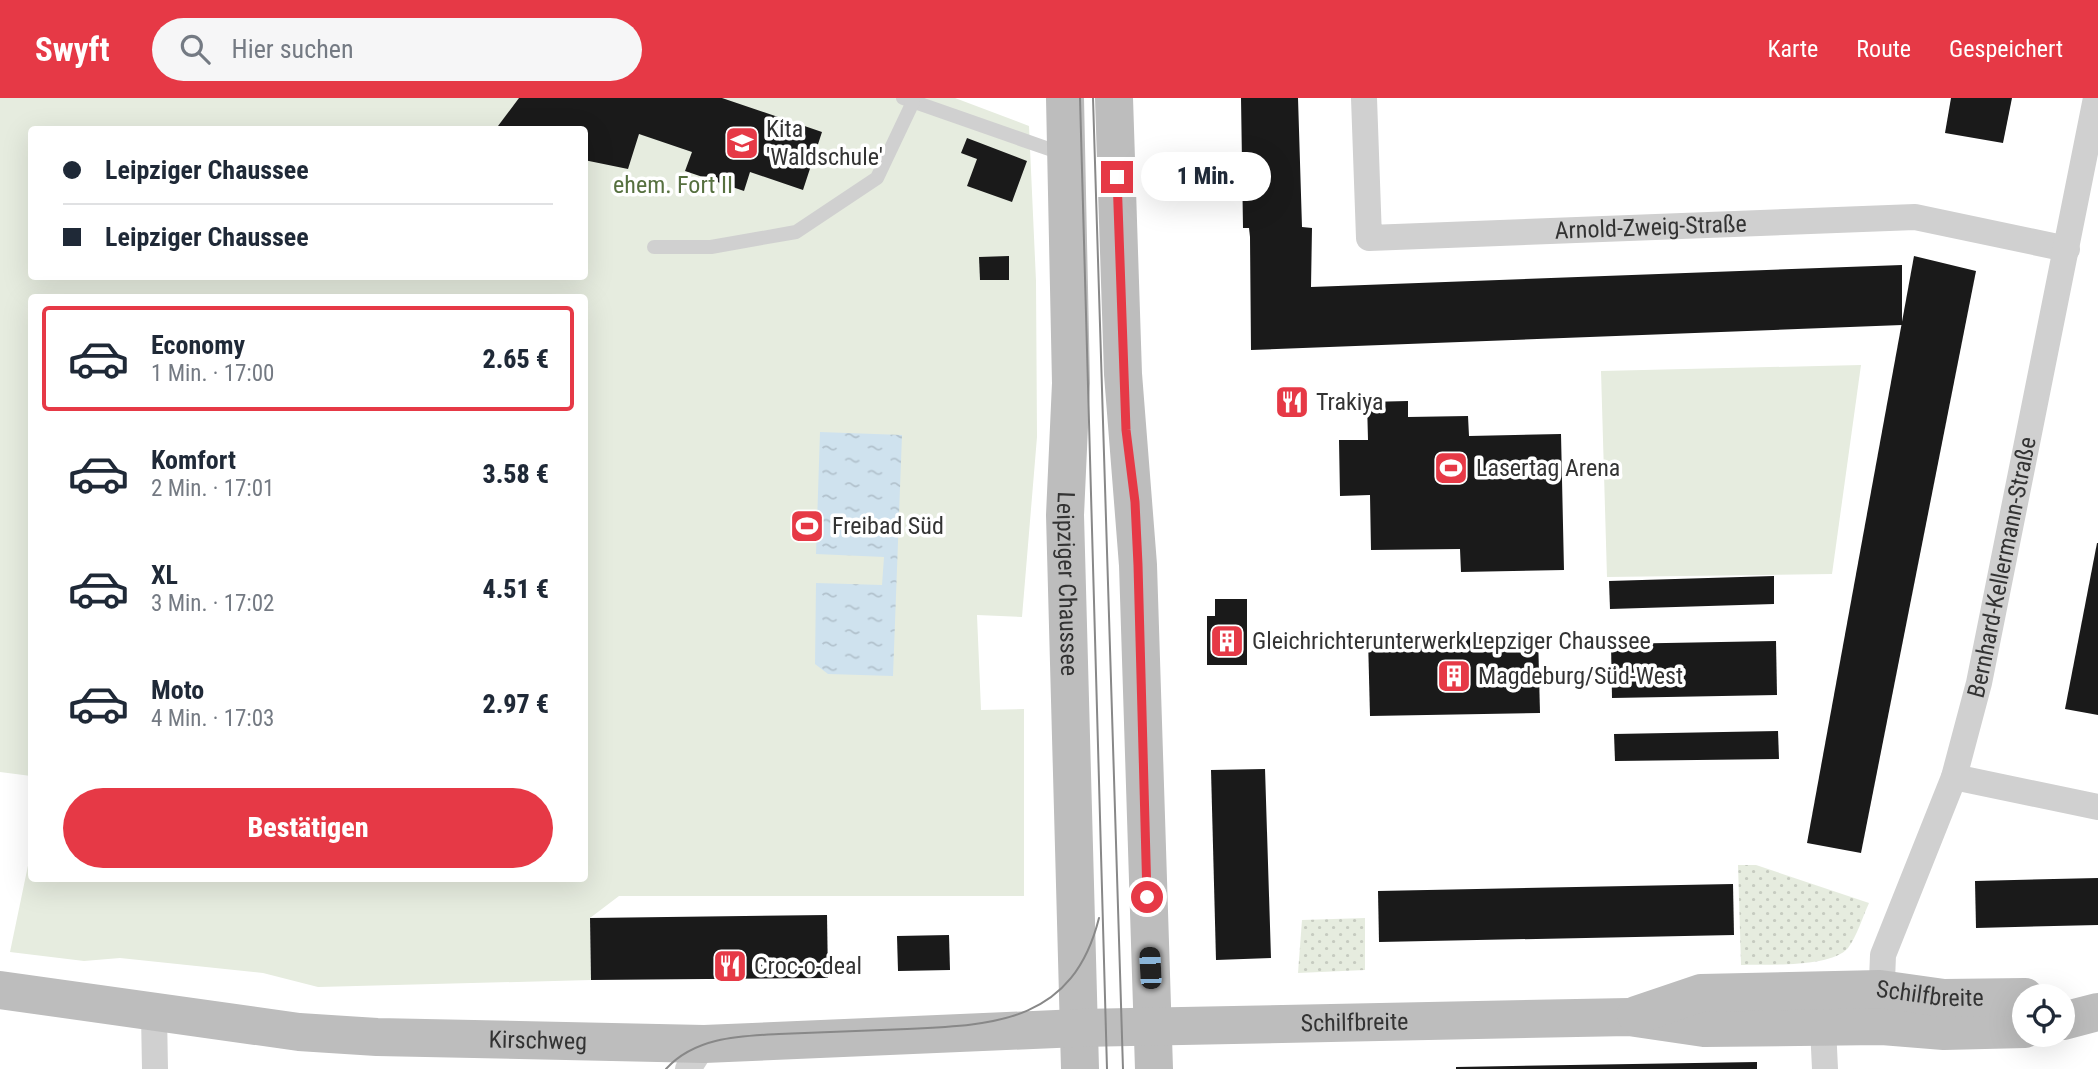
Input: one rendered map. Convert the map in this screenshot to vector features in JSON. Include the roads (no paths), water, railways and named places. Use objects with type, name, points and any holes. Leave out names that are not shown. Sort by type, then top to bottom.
[{"type":"main road","name":"Leipziger Chaussee","points":[[1065,98],[1072,383],[1065,515],[1080,1069]]},
{"type":"main road","points":[[1114,98],[1123,374],[1137,540],[1154,1069]]},
{"type":"main road","name":"Kirschweg","points":[[0,990],[154,1014],[299,1032],[696,1057],[1079,1028]]},
{"type":"main road","name":"Schilfbreite","points":[[1629,1017],[1701,993],[1881,1008],[1944,1031],[2012,1029]]},
{"type":"main road","name":"Schilfbreite","points":[[1079,1028],[1629,1017],[1703,1028],[1823,1027],[1881,1008],[1944,998],[2012,997]]},
{"type":"main road","points":[[2075,1005],[2098,1010]]},
{"type":"main road","points":[[2075,1017],[2098,1010]]},
{"type":"street","name":"Arnold-Zweig-Straße","points":[[1364,98],[1369,238],[1915,217],[2067,249]]},
{"type":"street","name":"Bernhard-Kellermann-Straße","points":[[1881,1008],[1883,955],[1954,777],[1979,683],[2096,98]]},
{"type":"street","points":[[1954,777],[2098,807]]},
{"type":"street","points":[[154,1014],[155,1069]]},
{"type":"street","points":[[1823,1027],[1825,1069]]},
{"type":"lane","points":[[654,247],[711,247],[796,232],[877,178],[908,100],[1049,149],[1066,148]]},
{"type":"water","points":[[820,432],[902,435],[893,676],[828,674],[815,664],[816,583],[882,585],[884,557],[816,554]]},
{"type":"tram line","points":[[1080,98],[1107,1069]]},
{"type":"tram line","points":[[1093,98],[1123,1069]]},
{"type":"tram line","points":[[666,1069],[690,1050],[719,1040],[779,1034],[972,1024],[1027,1011],[1051,997],[1071,978],[1087,952],[1099,918]]},
{"type":"place","name":"Kita 'Waldschule'","points":[[742,143]]},
{"type":"place","name":"Trakiya","points":[[1292,402]]},
{"type":"place","name":"Lasertag Arena","points":[[1451,468]]},
{"type":"place","name":"Freibad Süd","points":[[807,526]]},
{"type":"place","name":"Gleichrichterunterwerk Lepziger Chaussee","points":[[1227,641]]},
{"type":"place","name":"Magdeburg/Süd-West","points":[[1454,676]]},
{"type":"place","name":"Croc-o-deal","points":[[730,966]]},
{"type":"park label","name":"ehem. Fort II","points":[[673,185]]}]
